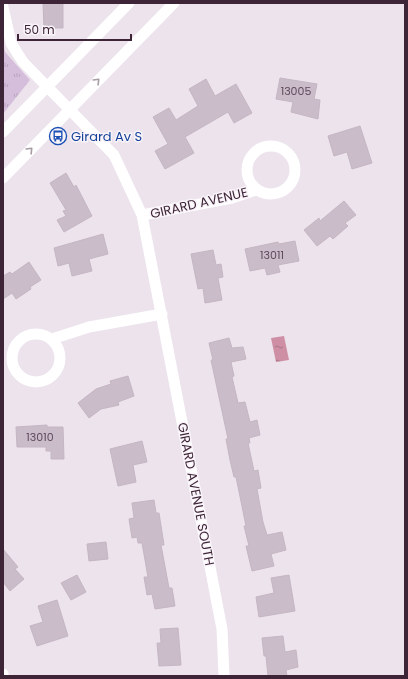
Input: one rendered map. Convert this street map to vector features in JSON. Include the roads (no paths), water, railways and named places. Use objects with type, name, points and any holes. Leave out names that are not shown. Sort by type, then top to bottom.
[{"type":"street","points":[[3,132],[129,3]]},
{"type":"street","points":[[3,178],[174,3]]},
{"type":"street","name":"GIRARD AVENUE SOUTH","points":[[3,5],[11,43],[23,62],[114,155],[142,215],[222,629],[224,676]]},
{"type":"street","name":"GIRARD AVENUE","points":[[142,215],[232,198],[256,190],[264,194],[272,195],[284,191],[293,182],[296,174],[292,158],[286,151],[272,146],[258,150],[252,155],[248,162],[247,170],[251,184],[256,190]]},
{"type":"street","points":[[52,339],[58,346],[61,362],[55,373],[46,381],[37,383],[29,382],[21,378],[16,372],[12,358],[13,350],[17,343],[23,338],[38,334],[45,335],[52,339],[89,327],[162,314]]},
{"type":"water","points":[[284,336],[289,360],[276,362],[271,338]]},
{"type":"place","name":"Girard Av S","points":[[58,136]]}]
